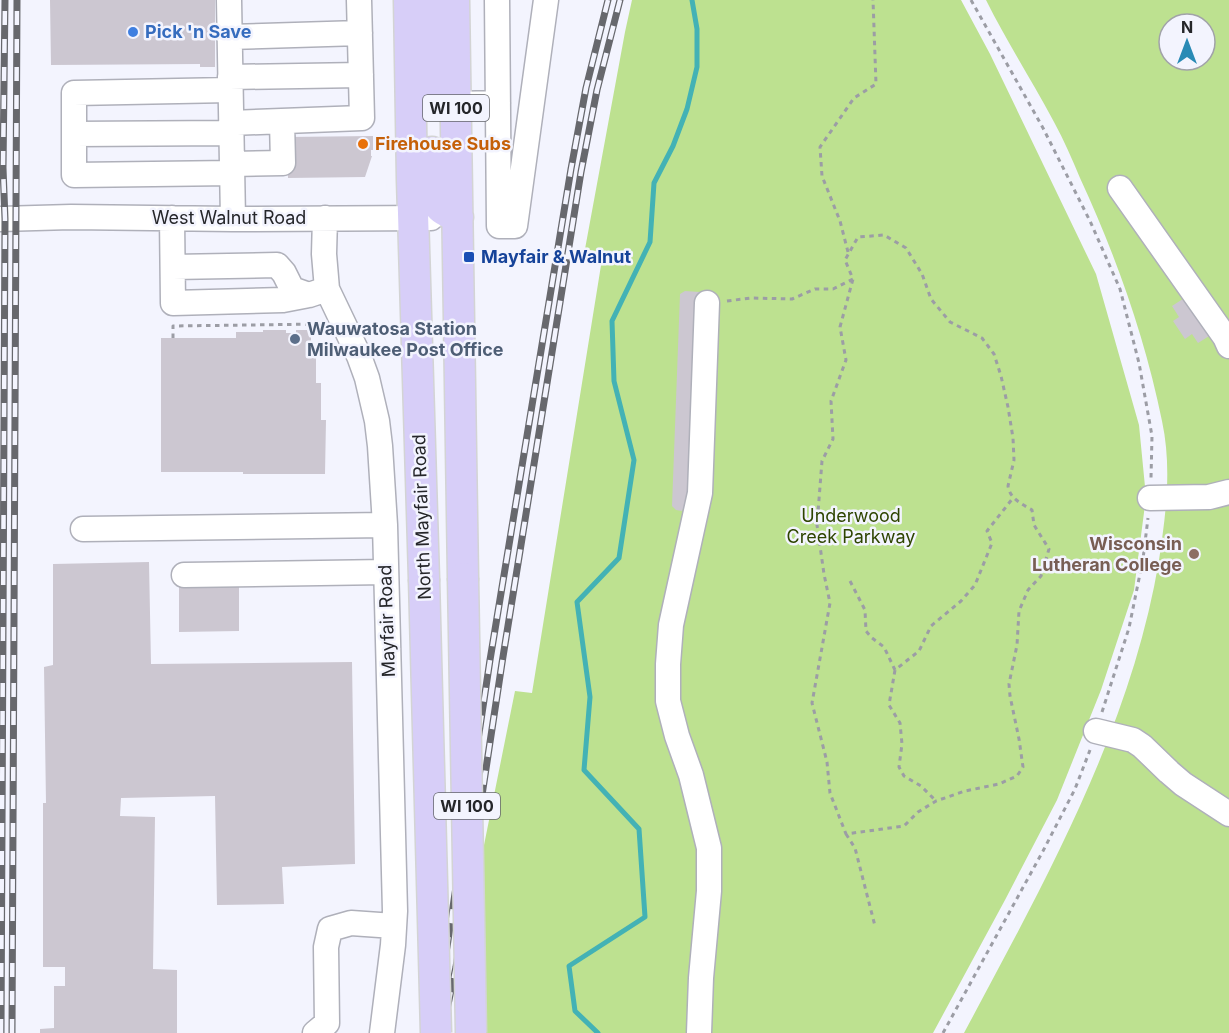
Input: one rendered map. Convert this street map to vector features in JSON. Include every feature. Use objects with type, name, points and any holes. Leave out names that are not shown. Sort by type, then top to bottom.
[{"type":"main road","name":"North Mayfair Road","points":[[409,0],[436,1033]]},
{"type":"main road","points":[[430,0],[432,188],[436,202],[441,209],[458,217]]},
{"type":"main road","name":"WI 100","points":[[454,0],[471,1033]]},
{"type":"main road","points":[[413,219],[427,227],[433,242],[439,443],[463,573]]},
{"type":"street","points":[[229,0],[233,219]]},
{"type":"street","points":[[74,134],[231,128],[282,121],[362,118],[359,0]]},
{"type":"street","points":[[497,0],[499,226],[515,226],[546,0]]},
{"type":"street","points":[[229,37],[360,33]]},
{"type":"street","points":[[282,121],[283,163],[232,169],[74,175],[74,93],[361,75]]},
{"type":"street","points":[[456,104],[498,103]]},
{"type":"street","points":[[1120,188],[1225,337],[1229,346]]},
{"type":"street","name":"West Walnut Road","points":[[0,219],[413,219],[458,217]]},
{"type":"street","points":[[172,218],[173,303],[284,300],[318,292]]},
{"type":"street","name":"Mayfair Road","points":[[325,218],[324,254],[318,292],[359,356],[368,378],[374,401],[380,446],[385,525],[395,911],[382,1033]]},
{"type":"street","points":[[173,267],[277,265],[292,289],[318,292]]},
{"type":"street","points":[[699,1033],[700,978],[709,891],[709,848],[691,775],[668,701],[668,664],[671,625],[679,581],[700,493],[707,303]]},
{"type":"street","points":[[1150,498],[1209,497],[1229,492]]},
{"type":"street","points":[[83,529],[385,525]]},
{"type":"street","points":[[184,575],[386,572]]},
{"type":"street","points":[[1096,731],[1133,740],[1183,784],[1229,814]]},
{"type":"street","points":[[315,1033],[327,1023],[326,947],[330,929],[351,923],[394,926]]},
{"type":"path","points":[[848,252],[840,221],[822,176],[820,147],[854,98],[876,84],[873,0]]},
{"type":"path","points":[[943,1033],[1043,852],[1075,789],[1096,731],[1129,628],[1143,559],[1150,498],[1152,436],[1139,363],[1120,289],[1090,222],[1043,128],[971,0]]},
{"type":"path","points":[[846,834],[904,826],[918,812],[936,801],[999,784],[1017,776],[1023,767],[1010,696],[1010,684],[1017,645],[1019,611],[1028,590],[1041,576],[1049,549],[1034,525],[1032,510],[1013,498],[1008,491],[1014,460],[1013,438],[1002,376],[994,354],[982,338],[950,322],[931,298],[922,274],[906,248],[884,235],[858,237],[845,260],[853,279],[840,327],[846,360],[831,401],[833,440],[822,461],[817,525],[830,603],[812,703],[826,762],[830,793],[846,834],[855,848],[875,926]]},
{"type":"path","points":[[707,303],[751,298],[792,299],[815,288],[833,288],[853,279]]},
{"type":"path","points":[[173,338],[173,326],[325,324]]},
{"type":"path","points":[[895,670],[919,651],[931,626],[961,601],[975,585],[992,543],[987,531],[1013,498]]},
{"type":"path","points":[[850,581],[865,610],[866,631],[884,646],[895,670],[889,705],[900,723],[902,744],[898,767],[904,776],[921,786],[936,801]]},
{"type":"green space","name":"Underwood Creek Parkway","points":[[632,0],[961,0],[990,54],[1096,274],[1139,425],[1146,497],[1134,590],[1101,690],[1057,800],[933,1033],[485,1033],[480,865],[515,691],[532,693],[603,253],[585,249]]},
{"type":"green space","name":"Wisconsin Lutheran College","points":[[986,0],[1229,0],[1229,1033],[964,1033],[1053,862],[1106,744],[1128,684],[1146,623],[1164,525],[1167,456],[1162,421],[1147,359],[1128,297],[1093,207],[1046,107]]},
{"type":"building","name":"Pick 'n Save","points":[[50,0],[215,0],[215,67],[200,67],[200,64],[51,65]]},
{"type":"building","points":[[373,136],[372,156],[365,177],[288,178],[287,137]]},
{"type":"building","points":[[685,291],[700,292],[693,487],[682,511],[672,506],[680,294]]},
{"type":"building","points":[[1189,295],[1214,333],[1198,343],[1192,334],[1185,339],[1173,321],[1179,317],[1172,306]]},
{"type":"building","points":[[263,330],[286,330],[286,333],[296,333],[296,330],[311,330],[311,353],[316,353],[316,383],[321,383],[321,420],[326,420],[325,474],[161,472],[161,338],[236,338],[236,332],[263,332]]},
{"type":"building","points":[[149,562],[151,664],[352,662],[355,864],[282,867],[284,904],[217,905],[215,796],[121,798],[120,816],[155,817],[153,969],[177,970],[177,1033],[40,1033],[40,1029],[54,1028],[54,986],[65,986],[65,967],[43,967],[43,803],[46,803],[44,667],[53,665],[53,564]]},
{"type":"building","points":[[239,586],[239,631],[179,632],[179,587]]},
{"type":"waterway","points":[[598,1033],[575,1011],[569,966],[645,917],[639,829],[584,770],[590,697],[577,602],[619,558],[634,460],[614,381],[612,321],[650,242],[654,183],[673,146],[687,109],[697,67],[697,29],[692,0]]},
{"type":"railway","points":[[1,1033],[5,0]]},
{"type":"railway","points":[[12,1033],[17,0]]},
{"type":"railway","points":[[429,1033],[447,947],[490,660],[571,169],[586,88],[608,0]]},
{"type":"railway","points":[[442,1033],[456,967],[581,172],[597,90],[620,0]]},
{"type":"place","name":"Pick 'n Save","points":[[133,32]]},
{"type":"place","name":"Firehouse Subs","points":[[363,144]]},
{"type":"place","name":"Mayfair & Walnut","points":[[469,257]]},
{"type":"place","name":"Wauwatosa Station Milwaukee Post Office","points":[[295,339]]},
{"type":"place","name":"Wisconsin Lutheran College","points":[[1194,554]]}]
